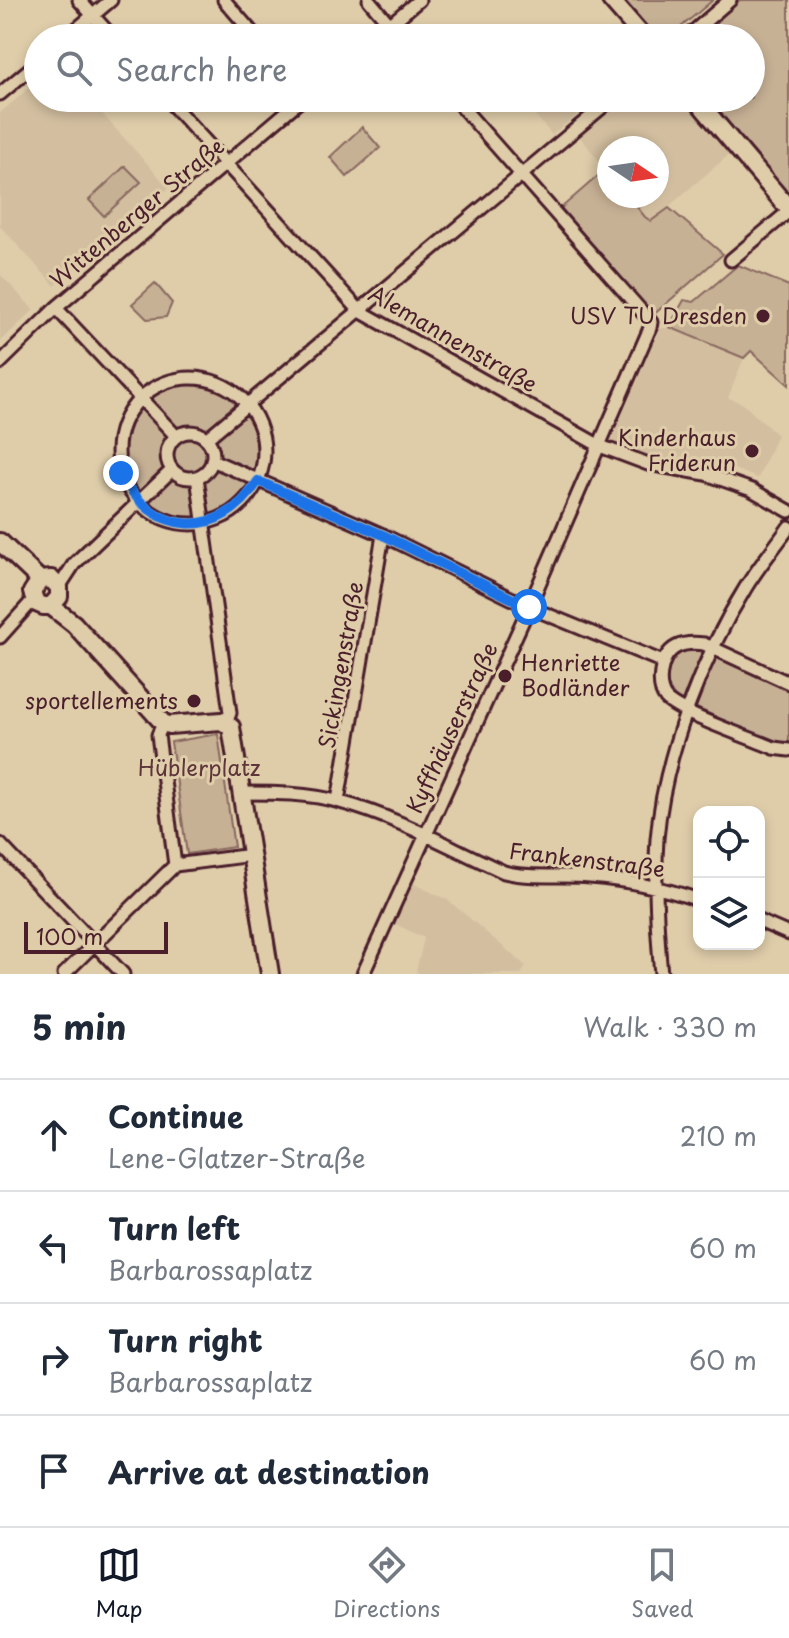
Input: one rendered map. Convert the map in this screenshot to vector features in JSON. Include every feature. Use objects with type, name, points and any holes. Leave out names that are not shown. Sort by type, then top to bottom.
[{"type":"street","points":[[79,0],[101,24]]},
{"type":"street","points":[[82,24],[111,0]]},
{"type":"street","points":[[224,0],[245,24]]},
{"type":"street","points":[[369,0],[389,24]]},
{"type":"street","points":[[391,24],[419,0]]},
{"type":"street","points":[[611,0],[632,24]]},
{"type":"street","points":[[702,24],[730,0]]},
{"type":"street","points":[[0,94],[24,74]]},
{"type":"street","name":"Alemannenstraße","points":[[179,112],[360,311],[600,446],[648,464],[706,474],[741,486],[789,511]]},
{"type":"street","name":"Wittenberger Straße","points":[[0,363],[56,308],[286,112]]},
{"type":"street","points":[[467,112],[521,173]]},
{"type":"street","points":[[206,439],[596,112]]},
{"type":"street","points":[[707,112],[789,210],[731,260]]},
{"type":"street","name":"Kyffhäuserstraße","points":[[363,974],[649,335],[651,322],[521,173]]},
{"type":"street","points":[[56,308],[176,436]]},
{"type":"street","points":[[198,378],[223,385],[248,404],[260,426],[264,455],[258,481],[240,505],[203,523],[174,522],[157,516],[138,502],[121,473],[118,444],[125,420],[140,399],[169,381],[198,378]]},
{"type":"street","points":[[189,432],[206,439],[211,446],[209,468],[197,477],[183,477],[172,470],[166,455],[176,436],[189,432]]},
{"type":"street","points":[[212,460],[383,535],[529,607],[663,662]]},
{"type":"street","points":[[0,637],[172,470]]},
{"type":"street","points":[[197,477],[230,713],[226,723]]},
{"type":"street","points":[[661,974],[657,838],[668,775],[687,711],[713,647],[747,586],[789,527]]},
{"type":"street","name":"Sickingenstraße","points":[[338,801],[383,535]]},
{"type":"street","points":[[0,542],[163,723],[226,723]]},
{"type":"street","points":[[789,683],[713,647],[694,642],[677,646],[668,653],[660,679],[662,693],[675,706],[774,748],[789,750]]},
{"type":"street","points":[[163,723],[158,735],[175,865]]},
{"type":"street","points":[[226,723],[234,734],[270,974]]},
{"type":"street","name":"Frankenstraße","points":[[242,793],[286,793],[338,801],[370,811],[504,872],[522,877],[588,876],[657,886],[693,898]]},
{"type":"street","points":[[0,844],[123,974]]},
{"type":"street","points":[[64,974],[175,865],[252,855]]},
{"type":"street","points":[[765,924],[789,934]]},
{"type":"shaded area","points":[[24,92],[24,112],[101,112],[169,188],[55,286],[0,226],[0,113]]},
{"type":"shaded area","points":[[532,112],[581,112],[552,135]]},
{"type":"shaded area","points":[[608,112],[695,112],[730,154],[669,206],[669,136],[597,136],[597,158],[579,136]]},
{"type":"shaded area","points":[[638,208],[667,208],[652,221]]},
{"type":"shaded area","points":[[0,274],[34,310],[0,342]]},
{"type":"shaded area","points":[[657,328],[668,328],[744,358],[728,398],[742,403],[777,435],[758,478],[728,467],[651,456],[611,441]]},
{"type":"shaded area","points":[[412,883],[448,900],[526,966],[521,974],[419,974],[416,971],[424,938],[395,924]]},
{"type":"green space","points":[[622,0],[713,0],[685,24],[642,24]]},
{"type":"green space","points":[[740,0],[789,0],[789,195],[717,112],[765,112],[765,24],[711,24]]},
{"type":"green space","points":[[362,127],[380,148],[347,177],[330,157]]},
{"type":"green space","points":[[125,166],[141,182],[104,216],[89,200]]},
{"type":"green space","points":[[597,177],[597,208],[638,208],[651,221],[669,208],[723,254],[652,316],[561,208]]},
{"type":"green space","points":[[738,265],[789,286],[789,385],[751,351],[744,358],[669,327],[684,300],[694,302]]},
{"type":"green space","points":[[155,283],[172,303],[166,317],[147,319],[132,304]]},
{"type":"green space","points":[[192,381],[219,386],[242,401],[257,424],[262,451],[257,478],[242,501],[219,516],[192,521],[165,516],[142,501],[127,478],[122,451],[127,424],[142,401],[165,386]]},
{"type":"green space","points":[[690,647],[701,648],[789,688],[789,742],[778,744],[678,700],[668,685],[668,670],[675,656]]},
{"type":"green space","name":"Hüblerplatz","points":[[218,734],[234,847],[187,854],[171,742]]},
{"type":"place","name":"USV TU Dresden","points":[[763,316]]},
{"type":"place","name":"Kinderhaus Friderun","points":[[752,451]]},
{"type":"place","name":"Henriette Bodländer","points":[[505,676]]},
{"type":"place","name":"sportellements","points":[[194,701]]},
{"type":"route","points":[[121,473],[128,488],[144,507],[157,516],[188,524],[215,520],[229,513],[250,494],[258,481],[383,535],[529,607]]}]
